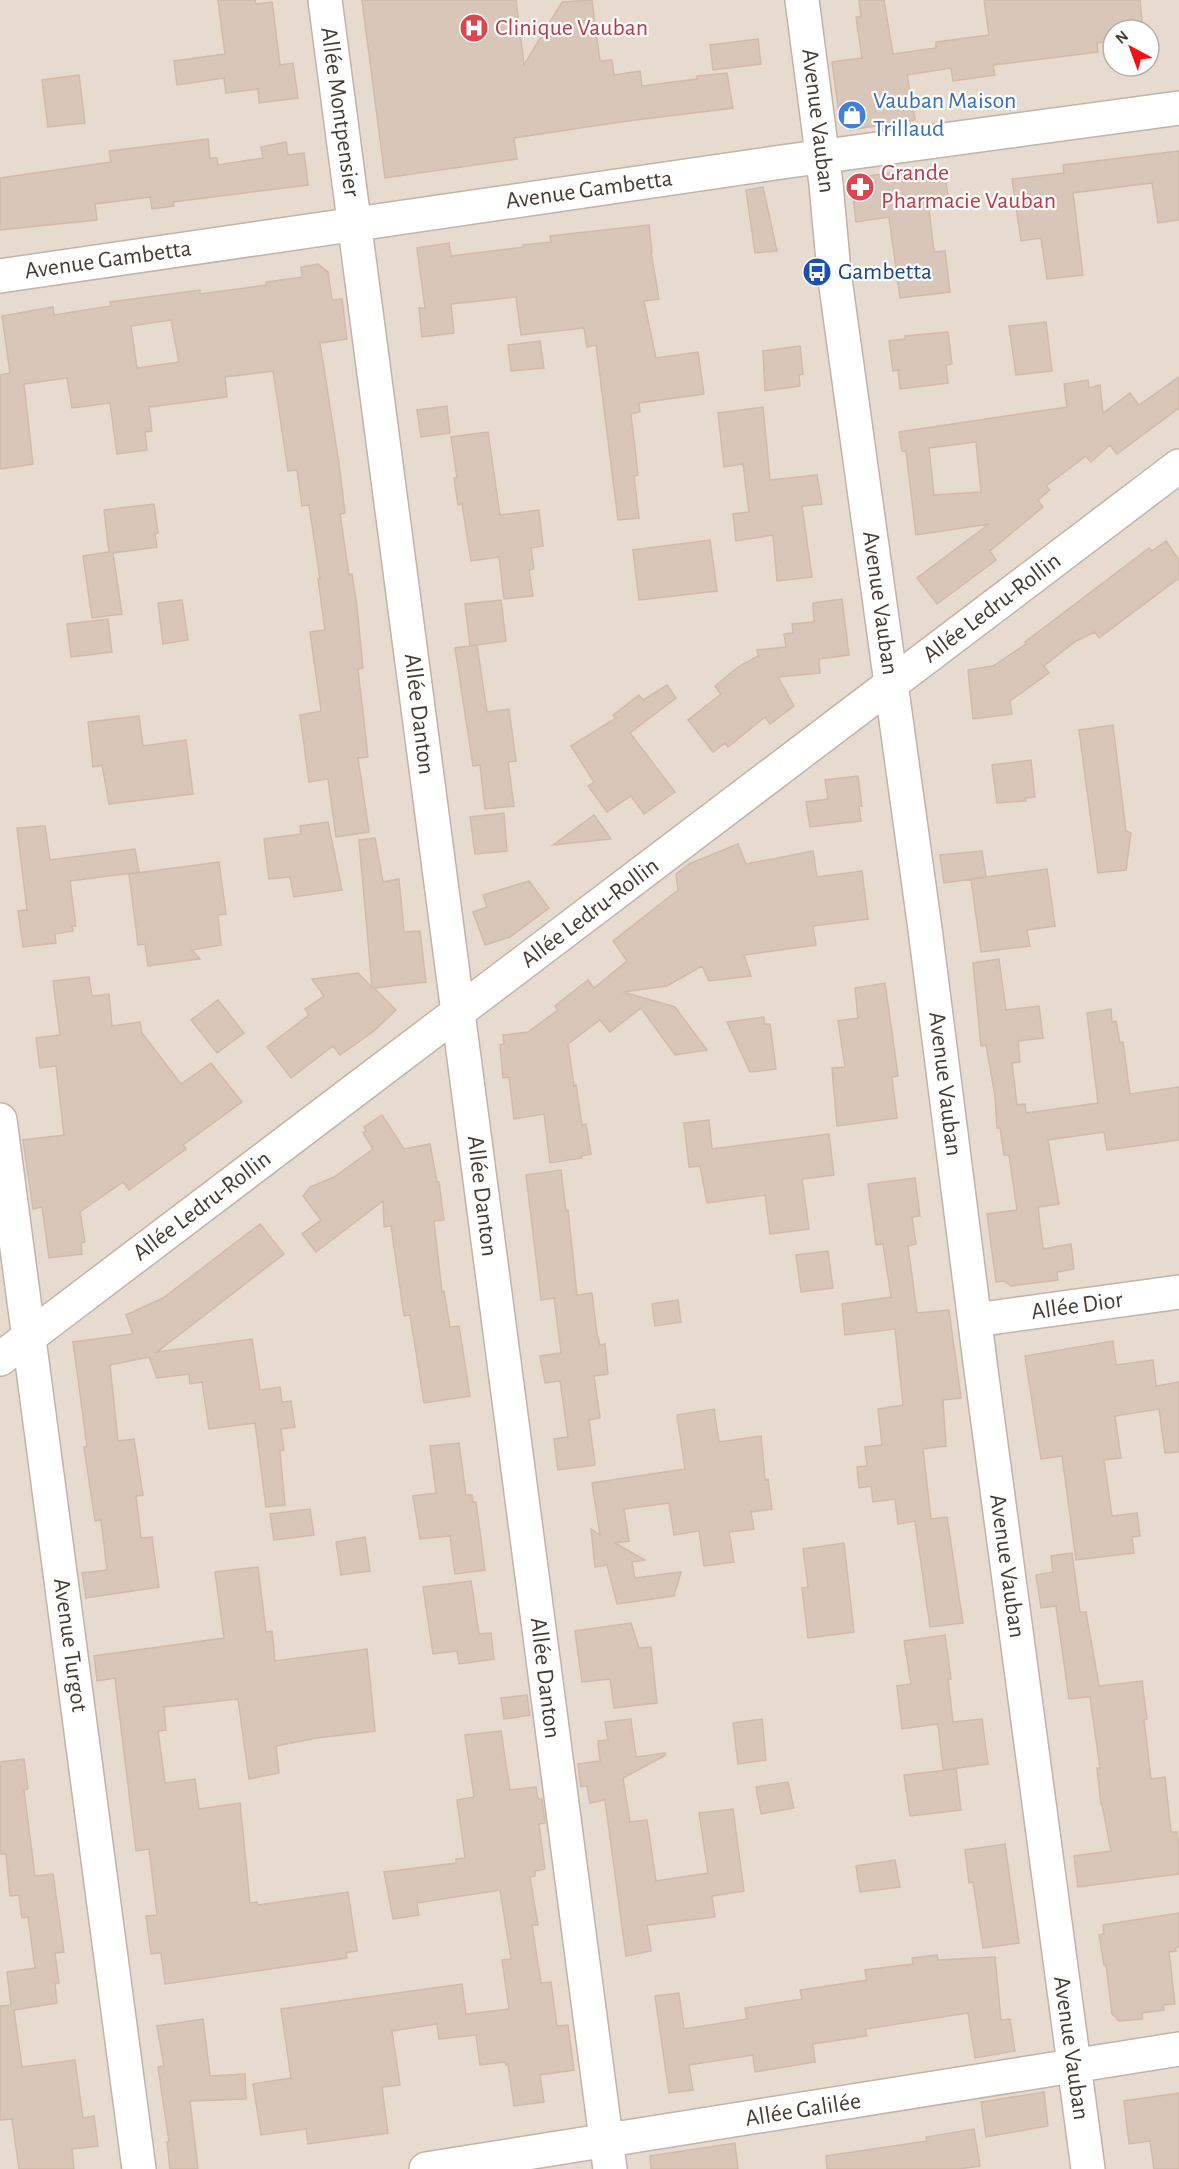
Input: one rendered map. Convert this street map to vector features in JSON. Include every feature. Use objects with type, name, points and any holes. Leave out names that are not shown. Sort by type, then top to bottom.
[{"type":"street","name":"Allée Montpensier","points":[[325,0],[355,224]]},
{"type":"street","name":"Avenue Vauban","points":[[802,0],[823,156],[834,272],[925,928],[1088,2169]]},
{"type":"street","name":"Avenue Gambetta","points":[[0,276],[823,156],[1179,108]]},
{"type":"street","name":"Allée Danton","points":[[355,224],[608,2155]]},
{"type":"street","name":"Allée Ledru-Rollin","points":[[0,1359],[1179,466]]},
{"type":"street","name":"Avenue Turgot","points":[[0,1120],[140,2169]]},
{"type":"street","name":"Allée Dior","points":[[975,1320],[1179,1292]]},
{"type":"street","name":"Allée Galilée","points":[[426,2169],[608,2155],[1074,2066],[1179,2049]]},
{"type":"shaded area","points":[[0,0],[1179,0],[1179,2169],[0,2169]]},
{"type":"building","points":[[218,0],[255,0],[256,4],[272,2],[280,65],[293,63],[298,98],[259,103],[258,89],[226,93],[224,78],[177,85],[174,61],[225,54]]},
{"type":"building","points":[[362,0],[516,0],[524,65],[562,2],[592,0],[600,61],[612,60],[614,75],[640,71],[642,86],[727,73],[733,108],[514,138],[517,159],[385,178]]},
{"type":"building","points":[[859,0],[884,0],[893,54],[936,48],[936,42],[989,35],[984,0],[1140,0],[1142,18],[1101,18],[1101,42],[1097,43],[1098,52],[993,65],[995,75],[953,81],[951,68],[907,75],[915,120],[850,130],[840,121],[832,62],[862,58],[856,17],[861,17]]},
{"type":"building","points":[[758,39],[761,64],[713,70],[710,45]]},
{"type":"building","points":[[79,75],[85,123],[48,127],[42,80]]},
{"type":"building","points":[[208,139],[210,158],[217,158],[218,165],[263,158],[261,147],[286,142],[288,155],[304,153],[308,185],[173,202],[174,206],[152,209],[150,197],[95,204],[97,220],[0,230],[0,178],[111,162],[109,151]]},
{"type":"building","points":[[1179,151],[1179,220],[1158,223],[1152,183],[1073,193],[1083,275],[1047,279],[1041,238],[1021,241],[1012,179],[1064,173],[1063,165]]},
{"type":"building","points":[[923,169],[925,180],[945,177],[950,207],[929,209],[934,252],[945,251],[950,292],[900,298],[889,217],[856,222],[852,188],[859,177]]},
{"type":"building","points":[[763,187],[777,251],[755,253],[746,190]]},
{"type":"building","points":[[649,225],[659,299],[644,301],[656,358],[698,352],[704,394],[639,403],[640,412],[631,414],[638,475],[634,476],[639,518],[618,520],[596,345],[587,347],[584,328],[521,335],[516,297],[451,304],[454,333],[422,337],[419,308],[425,308],[417,248],[449,243],[451,256],[551,242],[550,236]]},
{"type":"building","points":[[318,264],[328,272],[332,300],[342,299],[347,339],[320,343],[345,513],[340,514],[349,575],[352,574],[357,607],[363,668],[358,669],[368,757],[358,758],[369,832],[336,837],[328,779],[309,782],[300,715],[321,711],[310,632],[325,630],[309,505],[302,506],[297,470],[288,471],[273,371],[225,377],[227,397],[149,407],[152,431],[145,432],[147,450],[117,454],[110,403],[72,408],[67,378],[24,384],[33,464],[0,469],[0,375],[10,373],[2,316],[53,307],[54,315],[111,306],[110,302],[200,290],[200,294],[267,285],[266,282],[302,277],[301,267]],"holes":[[[171,320],[179,362],[137,368],[131,326]]]},
{"type":"building","points":[[1046,322],[1052,371],[1016,375],[1009,326]]},
{"type":"building","points":[[948,332],[952,364],[946,365],[948,383],[900,389],[898,370],[893,371],[889,341],[905,339],[905,336]]},
{"type":"building","points":[[540,341],[544,368],[511,371],[508,345]]},
{"type":"building","points":[[800,346],[803,374],[799,375],[800,386],[765,391],[763,351]]},
{"type":"building","points":[[1179,377],[1179,408],[1117,454],[1110,445],[1091,462],[1086,456],[1046,486],[1050,490],[1038,500],[1043,507],[990,551],[996,560],[937,604],[917,578],[989,524],[916,535],[906,451],[902,451],[899,432],[1067,407],[1064,384],[1088,380],[1089,388],[1100,385],[1103,413],[1130,393],[1139,405]],"holes":[[[976,442],[981,492],[934,495],[929,448]]]},
{"type":"building","points":[[447,406],[450,433],[421,437],[417,410]]},
{"type":"building","points":[[763,407],[770,480],[817,475],[822,504],[802,506],[812,577],[777,581],[773,535],[736,541],[733,514],[749,512],[743,464],[724,467],[718,413]]},
{"type":"building","points":[[488,432],[500,515],[539,510],[543,546],[531,548],[534,569],[529,570],[533,596],[504,599],[499,557],[471,561],[462,504],[458,505],[451,437]]},
{"type":"building","points":[[154,504],[158,533],[155,534],[157,547],[113,553],[122,614],[92,618],[83,556],[109,552],[104,510]]},
{"type":"building","points":[[710,540],[717,591],[639,600],[633,550]]},
{"type":"building","points":[[1166,541],[1179,560],[1179,578],[1099,638],[1095,632],[1076,641],[1044,666],[1049,673],[1010,701],[1012,714],[973,719],[968,670],[993,666],[1026,644],[1025,642],[1149,548],[1152,551]]},
{"type":"building","points":[[842,599],[849,655],[819,659],[820,673],[778,677],[794,706],[770,724],[765,717],[728,747],[725,743],[713,752],[688,720],[721,694],[715,686],[738,667],[758,656],[757,650],[786,647],[784,634],[793,633],[792,624],[814,622],[813,603]]},
{"type":"building","points":[[182,600],[188,640],[163,644],[158,603]]},
{"type":"building","points":[[501,600],[506,641],[470,646],[465,604]]},
{"type":"building","points":[[108,619],[112,652],[71,657],[67,624]]},
{"type":"building","points":[[477,645],[487,712],[509,709],[516,761],[508,762],[514,806],[485,809],[480,765],[473,766],[455,648]]},
{"type":"building","points":[[667,685],[676,698],[630,733],[675,792],[644,814],[631,796],[607,812],[588,786],[594,782],[571,746],[616,718],[613,715],[639,695],[643,700]]},
{"type":"building","points":[[139,716],[143,746],[186,740],[193,794],[109,804],[102,765],[93,767],[88,722]]},
{"type":"building","points":[[1113,725],[1126,831],[1131,833],[1126,870],[1098,873],[1079,730]]},
{"type":"building","points":[[1031,760],[1035,797],[1025,798],[1026,801],[997,803],[992,765]]},
{"type":"building","points":[[858,776],[862,806],[859,806],[861,821],[810,827],[806,802],[828,799],[825,780]]},
{"type":"building","points":[[504,813],[507,851],[475,854],[470,817]]},
{"type":"building","points":[[594,815],[611,839],[553,845]]},
{"type":"building","points":[[328,822],[342,890],[294,897],[290,877],[269,879],[264,839],[301,834],[300,826]]},
{"type":"building","points":[[45,826],[50,860],[135,849],[139,872],[70,881],[76,926],[72,926],[73,931],[55,934],[56,943],[23,947],[18,911],[27,910],[17,828]]},
{"type":"building","points":[[375,838],[383,882],[399,879],[404,932],[420,931],[426,982],[374,988],[396,1010],[374,1031],[340,1055],[333,1046],[291,1078],[267,1047],[309,1015],[305,1009],[324,996],[312,979],[358,973],[372,987],[359,840]]},
{"type":"building","points":[[738,844],[746,864],[813,851],[817,877],[862,871],[868,919],[813,926],[816,945],[744,955],[751,976],[709,981],[702,966],[667,986],[623,992],[675,1007],[707,1050],[675,1055],[641,1008],[610,1032],[600,1020],[568,1044],[582,1125],[586,1124],[591,1154],[581,1156],[582,1158],[550,1163],[544,1114],[514,1119],[509,1077],[503,1078],[500,1045],[504,1044],[503,1035],[528,1032],[558,1010],[555,1006],[588,980],[594,988],[627,961],[613,941],[678,890],[676,874],[689,864]]},
{"type":"building","points":[[982,851],[986,877],[944,883],[940,855]]},
{"type":"building","points":[[219,862],[226,914],[218,915],[221,945],[192,950],[200,959],[148,966],[145,944],[138,945],[129,874]]},
{"type":"building","points":[[1047,869],[1055,926],[1027,930],[1030,946],[981,952],[971,879]]},
{"type":"building","points":[[529,881],[549,908],[510,937],[485,945],[473,912],[487,907],[483,895]]},
{"type":"building","points":[[999,959],[1006,1010],[1039,1006],[1043,1038],[1018,1041],[1020,1062],[1012,1063],[1017,1105],[1025,1104],[1026,1113],[1098,1103],[1087,1013],[1111,1009],[1112,1022],[1116,1021],[1120,1043],[1123,1042],[1130,1094],[1179,1087],[1179,1140],[1107,1150],[1104,1132],[1048,1140],[1059,1204],[1038,1207],[1043,1249],[1071,1244],[1074,1269],[1057,1272],[1058,1280],[1011,1286],[1004,1281],[996,1282],[987,1214],[1017,1210],[1009,1155],[1004,1155],[1000,1128],[997,1128],[995,1096],[986,1045],[981,1046],[973,963]]},
{"type":"building","points":[[89,977],[92,996],[109,994],[112,1026],[140,1022],[142,1033],[181,1084],[211,1063],[242,1102],[183,1145],[186,1149],[129,1190],[123,1182],[80,1212],[85,1242],[81,1243],[82,1254],[49,1258],[42,1207],[33,1209],[23,1140],[64,1135],[56,1066],[40,1068],[36,1038],[60,1035],[53,981]]},
{"type":"building","points":[[885,983],[898,1076],[892,1077],[897,1118],[837,1126],[832,1068],[845,1067],[838,1021],[858,1018],[855,988]]},
{"type":"building","points":[[218,1000],[244,1033],[217,1053],[191,1020]]},
{"type":"building","points":[[764,1017],[764,1024],[770,1024],[776,1069],[750,1072],[727,1022]]},
{"type":"building","points":[[382,1115],[404,1149],[430,1144],[437,1182],[439,1182],[444,1220],[434,1221],[442,1292],[444,1291],[450,1327],[459,1326],[470,1396],[424,1403],[410,1315],[404,1316],[391,1226],[384,1227],[383,1201],[316,1252],[302,1234],[321,1220],[303,1196],[310,1187],[334,1177],[373,1149],[363,1133],[366,1131],[364,1127]]},
{"type":"building","points":[[709,1120],[712,1149],[829,1134],[834,1175],[802,1179],[809,1229],[770,1234],[765,1195],[707,1203],[700,1166],[689,1167],[684,1123]]},
{"type":"building","points":[[561,1170],[566,1211],[568,1210],[577,1295],[592,1293],[597,1334],[600,1345],[605,1344],[608,1374],[594,1376],[600,1418],[589,1420],[595,1465],[558,1470],[554,1439],[568,1437],[560,1381],[545,1383],[540,1356],[561,1353],[554,1298],[541,1300],[526,1175]]},
{"type":"building","points":[[915,1178],[920,1216],[912,1217],[916,1244],[908,1246],[917,1313],[949,1310],[961,1398],[943,1400],[946,1446],[923,1449],[931,1519],[947,1517],[963,1623],[930,1627],[915,1521],[898,1524],[895,1499],[873,1502],[871,1486],[859,1488],[857,1467],[867,1466],[865,1447],[882,1445],[878,1409],[903,1405],[895,1329],[845,1335],[842,1304],[891,1297],[883,1244],[876,1245],[868,1184]]},
{"type":"building","points":[[260,1224],[284,1254],[157,1352],[252,1339],[260,1390],[280,1387],[282,1402],[291,1401],[295,1427],[281,1429],[284,1450],[280,1451],[285,1505],[266,1507],[255,1423],[209,1429],[202,1382],[190,1384],[189,1374],[157,1378],[149,1357],[110,1365],[118,1441],[134,1439],[143,1495],[136,1496],[141,1538],[152,1537],[159,1587],[86,1598],[82,1573],[107,1570],[101,1520],[95,1521],[84,1447],[87,1446],[73,1342],[133,1334],[126,1315],[163,1298]]},
{"type":"building","points":[[828,1251],[833,1288],[801,1292],[796,1255]]},
{"type":"building","points":[[678,1300],[681,1322],[655,1326],[652,1304]]},
{"type":"building","points":[[1113,1341],[1116,1365],[1153,1360],[1156,1386],[1179,1382],[1179,1452],[1165,1453],[1159,1409],[1115,1416],[1121,1458],[1104,1460],[1112,1516],[1137,1513],[1140,1536],[1132,1537],[1134,1553],[1076,1560],[1062,1456],[1041,1459],[1025,1356]]},
{"type":"building","points":[[714,1409],[719,1442],[761,1436],[765,1480],[768,1479],[772,1509],[751,1512],[754,1529],[729,1532],[734,1562],[704,1566],[699,1531],[674,1535],[669,1503],[624,1509],[629,1541],[615,1543],[645,1560],[632,1562],[635,1578],[681,1572],[674,1596],[617,1604],[607,1565],[595,1567],[591,1529],[600,1535],[592,1483],[685,1469],[677,1415]]},
{"type":"building","points":[[459,1443],[466,1495],[472,1495],[473,1502],[476,1502],[485,1570],[455,1574],[450,1536],[420,1539],[413,1496],[436,1493],[430,1446]]},
{"type":"building","points":[[310,1509],[314,1535],[274,1540],[270,1514]]},
{"type":"building","points":[[365,1537],[370,1571],[341,1575],[336,1542]]},
{"type":"building","points":[[844,1543],[854,1632],[808,1638],[802,1588],[808,1587],[803,1549]]},
{"type":"building","points":[[1072,1553],[1080,1612],[1086,1612],[1099,1686],[1142,1681],[1151,1779],[1165,1777],[1171,1832],[1177,1832],[1179,1874],[1078,1887],[1074,1856],[1111,1851],[1101,1804],[1097,1768],[1100,1768],[1090,1697],[1069,1699],[1056,1606],[1041,1608],[1036,1575],[1053,1572],[1051,1556]]},
{"type":"building","points":[[258,1567],[266,1632],[272,1631],[275,1661],[367,1649],[375,1731],[276,1746],[279,1773],[249,1779],[238,1699],[164,1707],[166,1730],[158,1731],[165,1783],[195,1779],[199,1809],[240,1803],[250,1903],[257,1902],[258,1905],[348,1892],[357,1951],[346,1953],[347,1958],[165,1984],[161,1953],[151,1954],[146,1916],[157,1915],[149,1849],[136,1851],[115,1678],[97,1681],[94,1656],[224,1638],[215,1572]]},
{"type":"building","points":[[471,1581],[479,1634],[491,1633],[494,1659],[459,1664],[457,1651],[433,1654],[423,1587]]},
{"type":"building","points":[[631,1623],[639,1648],[651,1647],[657,1703],[614,1708],[610,1679],[582,1682],[575,1631]]},
{"type":"building","points":[[945,1635],[951,1679],[948,1679],[953,1722],[982,1719],[988,1764],[943,1770],[938,1724],[902,1729],[897,1686],[911,1684],[904,1641]]},
{"type":"building","points":[[527,1695],[530,1715],[504,1719],[501,1698]]},
{"type":"building","points":[[631,1719],[636,1757],[665,1753],[666,1755],[623,1778],[630,1822],[647,1820],[656,1881],[708,1873],[699,1813],[733,1809],[744,1891],[712,1896],[715,1917],[647,1925],[651,1951],[626,1956],[605,1800],[590,1803],[587,1786],[581,1787],[578,1764],[600,1761],[598,1741],[608,1740],[605,1722]]},
{"type":"building","points":[[762,1719],[766,1760],[738,1764],[733,1723]]},
{"type":"building","points":[[501,1731],[510,1790],[536,1787],[538,1799],[542,1799],[545,1823],[539,1824],[545,1869],[535,1871],[535,1876],[530,1877],[538,1925],[532,1925],[541,1983],[551,1982],[557,2026],[568,2025],[574,2070],[540,2075],[544,2102],[514,2106],[508,2064],[506,2065],[505,2062],[480,2065],[476,2035],[439,2039],[437,2024],[392,2031],[400,2085],[382,2087],[388,2133],[308,2144],[306,2129],[261,2135],[253,2084],[291,2078],[281,2009],[462,1984],[466,2014],[509,2009],[502,1960],[511,1959],[500,1890],[417,1903],[419,1915],[393,1919],[384,1872],[456,1863],[456,1859],[465,1858],[457,1800],[474,1797],[465,1735]]},
{"type":"building","points":[[24,1759],[28,1789],[24,1790],[35,1876],[53,1874],[64,1952],[55,1953],[59,1983],[55,1984],[57,2003],[14,2010],[22,2067],[75,2060],[83,2118],[94,2116],[98,2146],[72,2149],[74,2169],[19,2169],[12,2119],[0,2120],[0,2006],[11,2005],[7,1972],[35,1968],[28,1917],[22,1918],[19,1895],[10,1896],[6,1854],[0,1854],[0,1762]]},
{"type":"building","points":[[956,1769],[961,1810],[910,1816],[904,1775]]},
{"type":"building","points":[[788,1782],[794,1808],[761,1814],[756,1787]]},
{"type":"building","points":[[1005,1844],[1019,1943],[983,1948],[973,1882],[969,1883],[965,1850]]},
{"type":"building","points":[[895,1860],[900,1887],[860,1892],[856,1866]]},
{"type":"building","points":[[1179,1913],[1179,1947],[1175,1948],[1176,1951],[1169,1952],[1175,2004],[1163,2005],[1164,2010],[1142,2013],[1142,2019],[1119,2021],[1112,2014],[1106,1965],[1104,1965],[1099,1935],[1104,1934],[1103,1925]]},
{"type":"building","points":[[937,1955],[938,1960],[995,1957],[1001,2020],[1010,2019],[1015,2051],[975,2058],[968,2013],[865,2029],[867,2036],[813,2044],[815,2062],[755,2072],[753,2055],[689,2065],[693,2090],[669,2093],[655,1996],[679,1993],[684,2029],[747,2019],[745,2008],[802,1999],[800,1990],[867,1980],[865,1970],[913,1964],[912,1958]]},
{"type":"building","points":[[203,2019],[210,2076],[245,2074],[246,2099],[190,2101],[198,2169],[170,2169],[167,2142],[169,2142],[158,2067],[164,2066],[157,2026]]},
{"type":"building","points":[[1044,2092],[1048,2126],[986,2137],[981,2102]]},
{"type":"building","points":[[1179,2093],[1179,2169],[1154,2169],[1150,2141],[1129,2144],[1124,2101]]},
{"type":"building","points":[[974,2129],[980,2166],[959,2169],[827,2169],[826,2156],[927,2141],[926,2137]]},
{"type":"building","points":[[735,2143],[738,2169],[651,2169],[650,2156]]},
{"type":"place","name":"Clinique Vauban","points":[[474,28]]},
{"type":"place","name":"Vauban Maison Trillaud","points":[[852,115]]},
{"type":"place","name":"Grande Pharmacie Vauban","points":[[860,187]]},
{"type":"place","name":"Gambetta","points":[[817,272]]}]
